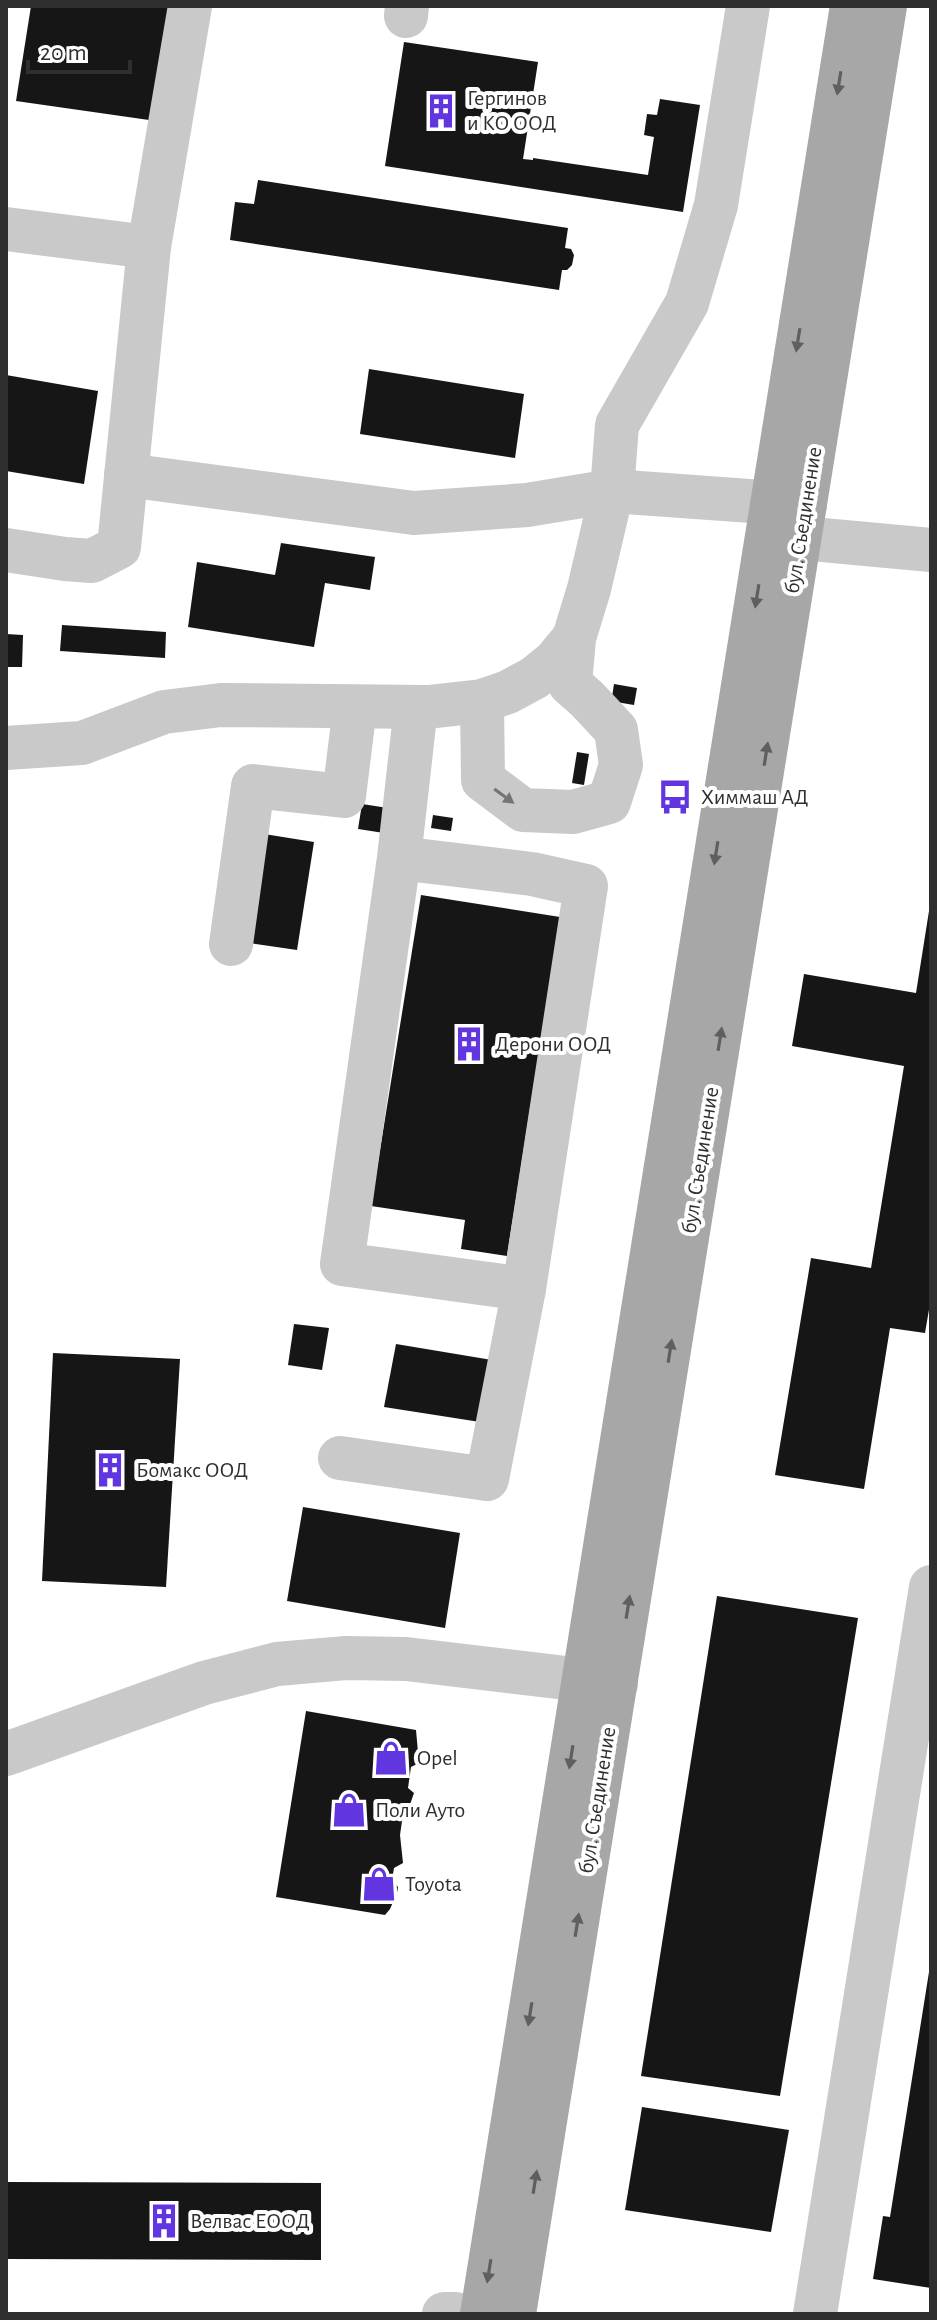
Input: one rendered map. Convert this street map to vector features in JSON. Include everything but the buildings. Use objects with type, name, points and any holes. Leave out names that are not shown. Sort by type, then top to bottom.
[{"type":"main road","name":"бул. Съединение","points":[[793,515],[852,6]]},
{"type":"main road","name":"бул. Съединение","points":[[482,2314],[599,1682],[793,515],[885,6]]},
{"type":"main road","name":"бул. Съединение","points":[[514,2314],[599,1682]]},
{"type":"lane","points":[[6,550],[92,561],[119,547],[149,247],[190,6]]},
{"type":"lane","points":[[482,701],[483,780],[523,810],[573,812],[609,802],[621,765],[616,730],[570,684],[574,638],[612,491],[617,425],[687,303],[716,205],[748,6]]},
{"type":"lane","points":[[6,229],[149,247]]},
{"type":"lane","points":[[126,475],[414,513],[527,505],[612,491],[793,515],[931,550]]},
{"type":"lane","points":[[6,748],[82,743],[164,712],[221,705],[416,707],[482,701],[534,678],[555,661],[574,638]]},
{"type":"lane","points":[[231,944],[253,786],[344,796],[355,707]]},
{"type":"lane","points":[[416,707],[399,858],[342,1264],[524,1289]]},
{"type":"lane","points":[[340,1458],[487,1479],[524,1289],[586,886],[532,874],[399,858]]},
{"type":"lane","points":[[815,2314],[931,1587]]},
{"type":"lane","points":[[6,1754],[204,1683],[277,1664],[346,1658],[406,1659],[599,1682]]},
{"type":"lane","points":[[444,2314],[456,2314]]},
{"type":"place","name":"Гергинов и КО ООД","points":[[441,111]]},
{"type":"place","name":"Химмаш АД","points":[[675,797]]},
{"type":"place","name":"Дерони ООД","points":[[469,1044]]},
{"type":"place","name":"Бомакс ООД","points":[[110,1470]]},
{"type":"place","name":"Opel","points":[[391,1758]]},
{"type":"place","name":"Поли Ауто","points":[[349,1810]]},
{"type":"place","name":"Toyota","points":[[379,1884]]},
{"type":"place","name":"Велвас ЕООД","points":[[164,2221]]}]
